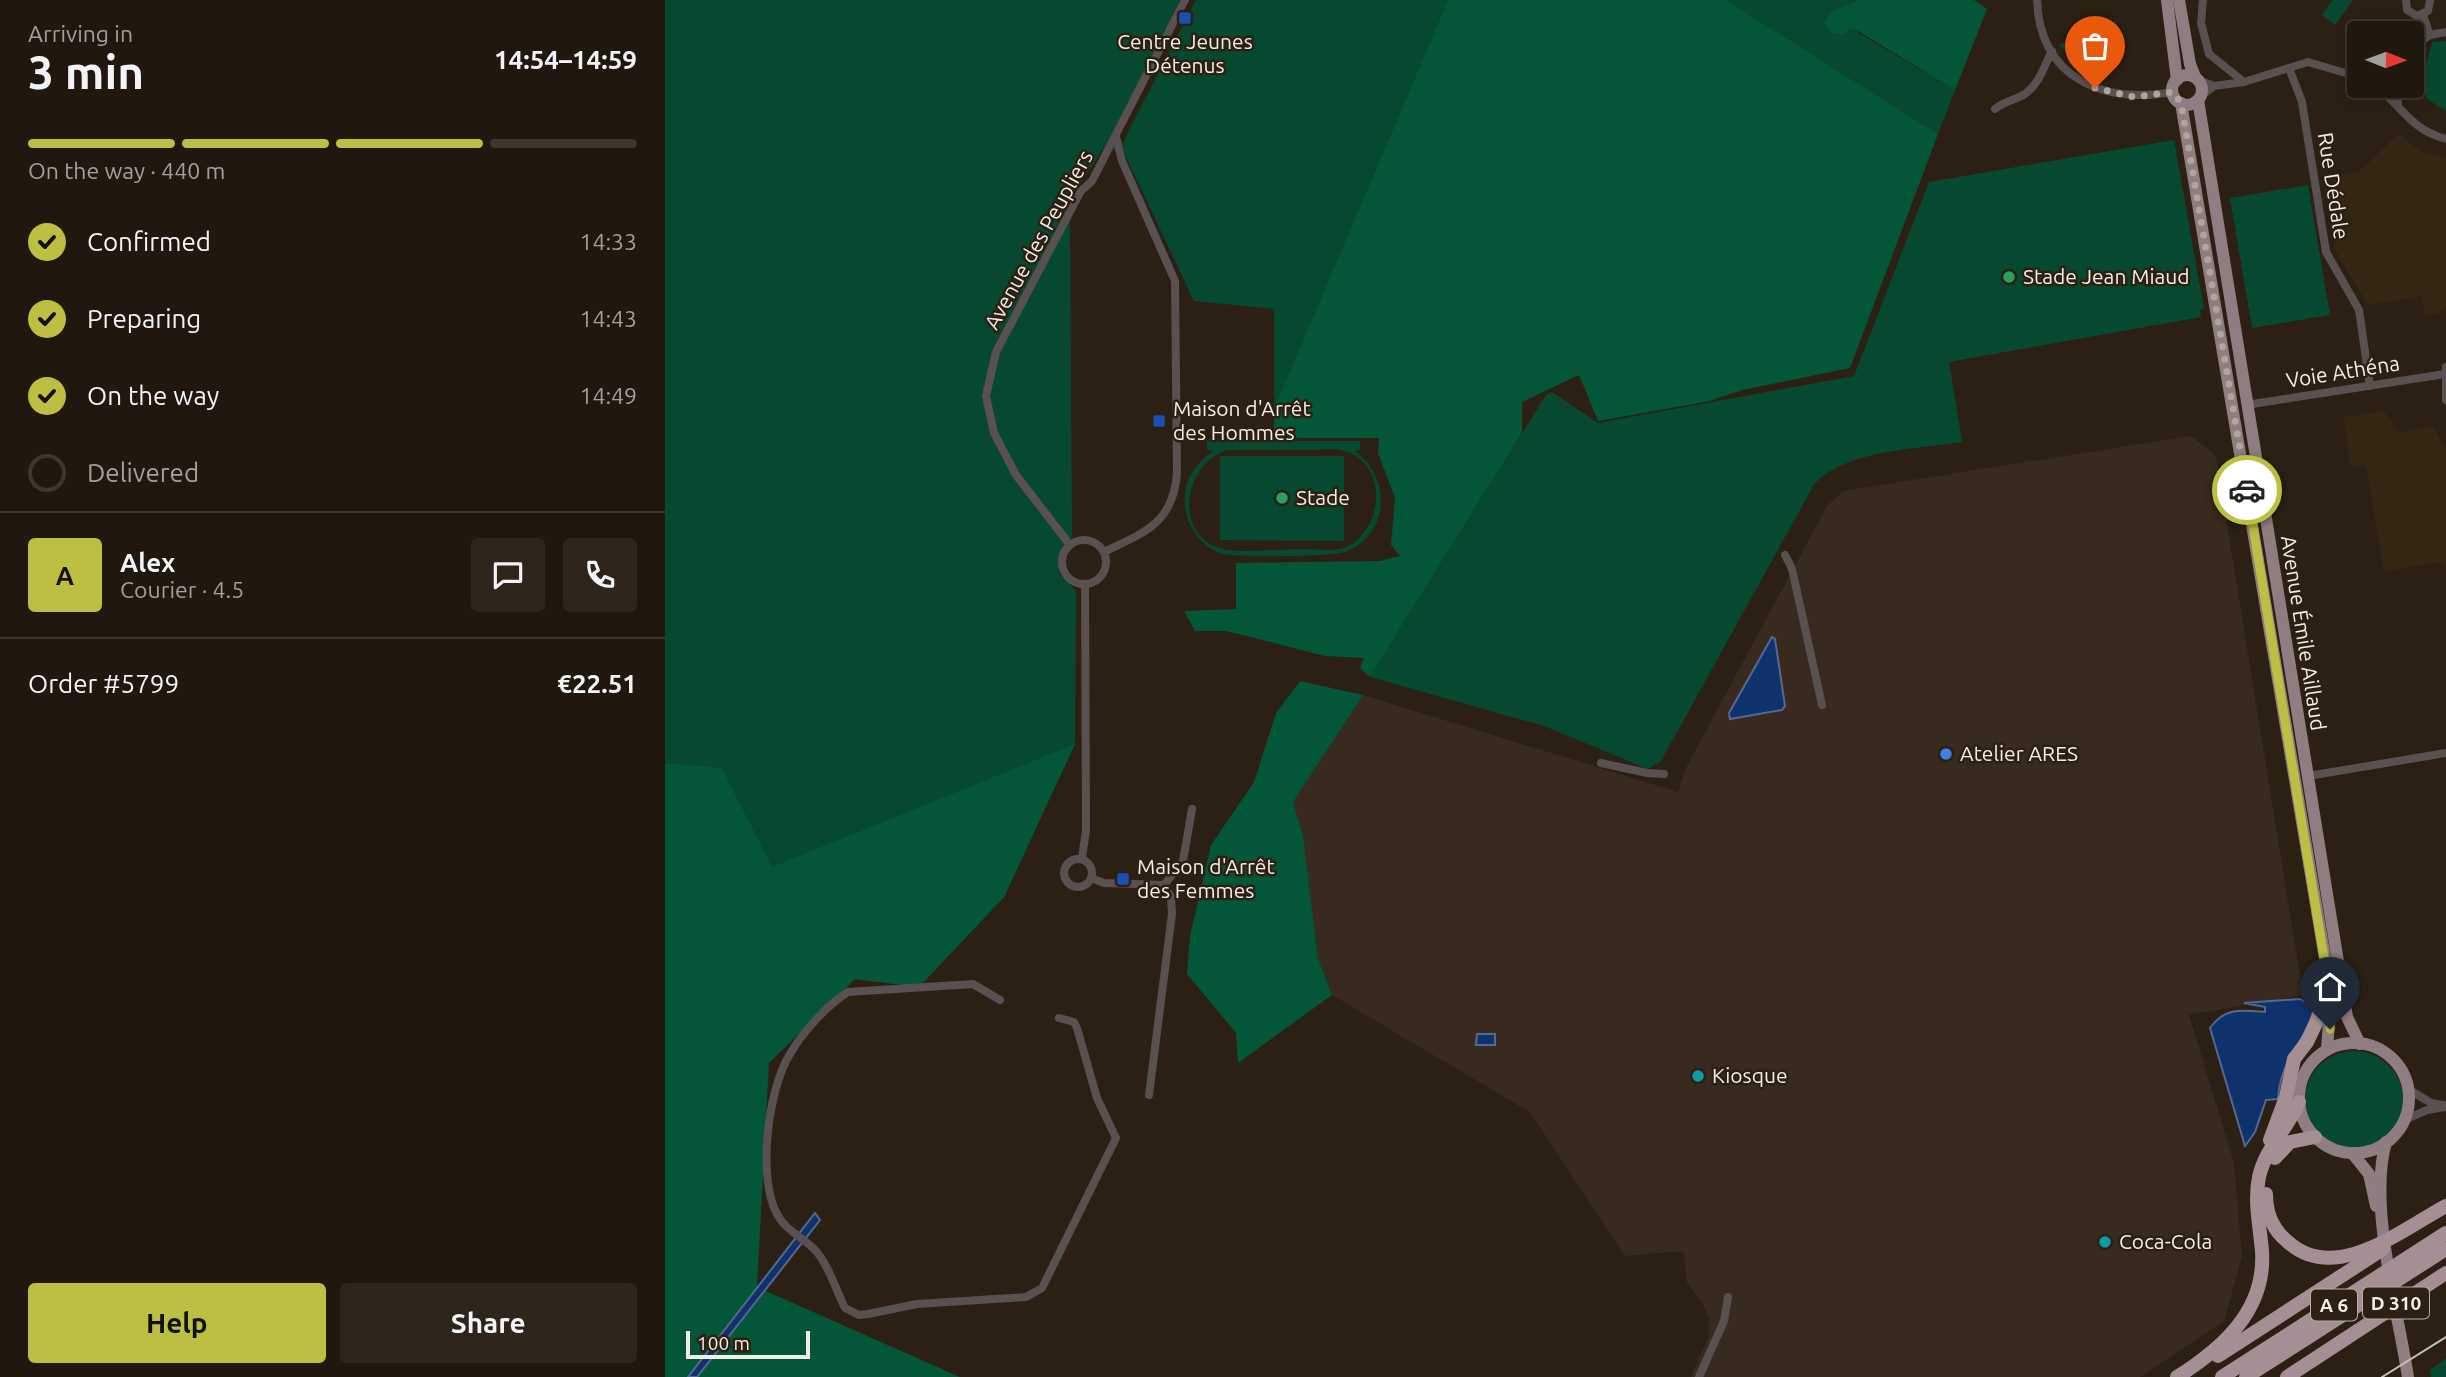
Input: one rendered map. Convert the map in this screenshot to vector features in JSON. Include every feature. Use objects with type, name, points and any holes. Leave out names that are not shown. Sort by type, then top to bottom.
[{"type":"highway","points":[[2177,1377],[2232,1334],[2248,1313],[2255,1298],[2262,1268],[2257,1205],[2262,1167],[2286,1097],[2294,1059],[2307,1042],[2318,1019],[2327,971]]},
{"type":"highway","points":[[2262,1167],[2299,1102]]},
{"type":"highway","points":[[2315,1137],[2296,1139],[2285,1145],[2277,1155],[2267,1180],[2268,1213],[2281,1236],[2298,1250],[2329,1258],[2354,1255],[2446,1207]]},
{"type":"highway","points":[[2186,1377],[2446,1207]]},
{"type":"highway","name":"A 6","points":[[2222,1377],[2446,1233]]},
{"type":"highway","name":"A 6","points":[[2246,1377],[2446,1249]]},
{"type":"highway","points":[[2287,1377],[2446,1273]]},
{"type":"main road","points":[[2167,0],[2175,86],[2181,103],[2190,104],[2199,98],[2202,88],[2190,64],[2179,0]]},
{"type":"main road","points":[[2175,86],[2186,75],[2197,78]]},
{"type":"main road","name":"Avenue Émile Aillaud","points":[[2199,98],[2246,405],[2347,1017],[2360,1044]]},
{"type":"main road","name":"Avenue Émile Aillaud","points":[[2181,103],[2327,971],[2331,1015],[2327,1050]]},
{"type":"main road","points":[[2360,1044],[2379,1049],[2392,1059],[2408,1089],[2404,1120],[2386,1142],[2353,1154],[2325,1145],[2315,1137],[2303,1118],[2299,1102],[2304,1076],[2327,1050],[2360,1044]]},
{"type":"main road","name":"D 310","points":[[2386,1142],[2381,1166],[2385,1233],[2408,1375]]},
{"type":"main road","name":"D 310","points":[[2353,1154],[2369,1174],[2385,1233]]},
{"type":"street","name":"Avenue des Peupliers","points":[[1070,545],[1016,475],[994,433],[986,396],[1002,341],[1081,191],[1092,181],[1116,137],[1185,0]]},
{"type":"street","points":[[2037,0],[2040,22],[2052,51],[2088,86],[2108,93],[2134,97],[2175,86]]},
{"type":"street","points":[[2203,0],[2201,23],[2209,54],[2244,82]]},
{"type":"street","points":[[2406,0],[2407,10],[2411,14],[2423,15],[2428,11],[2431,0]]},
{"type":"street","points":[[2423,15],[2430,35]]},
{"type":"street","points":[[2424,39],[2446,32]]},
{"type":"street","points":[[1995,109],[2024,94],[2035,84],[2052,51]]},
{"type":"street","points":[[2199,98],[2214,86],[2277,74],[2301,63],[2316,63],[2347,73]]},
{"type":"street","name":"Rue Dédale","points":[[2289,68],[2302,103],[2326,252],[2359,310],[2370,386]]},
{"type":"street","points":[[2197,78],[2214,86]]},
{"type":"street","points":[[2389,98],[2415,126],[2446,139]]},
{"type":"street","points":[[2397,98],[2398,106]]},
{"type":"street","name":"Avenue des Peupliers","points":[[1104,552],[1140,535],[1161,518],[1174,496],[1177,472],[1175,281],[1122,161],[1116,137]]},
{"type":"street","points":[[2446,370],[2446,400]]},
{"type":"street","name":"Voie Athéna","points":[[2246,405],[2370,386],[2446,370]]},
{"type":"street","points":[[1080,540],[1091,541],[1104,552],[1106,567],[1103,574],[1085,584],[1070,580],[1062,566],[1065,551],[1080,540]]},
{"type":"street","points":[[1785,555],[1792,569],[1822,705]]},
{"type":"street","points":[[1081,859],[1086,830],[1085,584]]},
{"type":"street","points":[[2308,776],[2446,754]]},
{"type":"street","points":[[1601,763],[1647,774],[1664,774]]},
{"type":"street","points":[[1164,885],[1183,861],[1192,809]]},
{"type":"street","points":[[1081,859],[1092,869],[1091,878],[1086,885],[1076,887],[1064,877],[1067,862],[1081,859]]},
{"type":"street","points":[[1091,878],[1104,883],[1164,885]]},
{"type":"street","points":[[1149,1095],[1172,914],[1171,897],[1164,885]]},
{"type":"street","points":[[1000,1000],[973,984],[848,992],[798,1043],[784,1066],[766,1144],[765,1165],[771,1199],[777,1215],[821,1257],[845,1308],[850,1312],[868,1314],[917,1304],[1026,1297],[1042,1288],[1116,1138],[1097,1098],[1077,1028],[1074,1022],[1059,1018]]},
{"type":"street","points":[[2408,1089],[2431,1103],[2446,1106]]},
{"type":"street","points":[[2404,1120],[2427,1110],[2446,1106]]},
{"type":"street","points":[[1699,1377],[1724,1321],[1728,1297]]},
{"type":"shaded area","points":[[2398,134],[2421,151],[2446,158],[2446,306],[2439,313],[2425,315],[2422,296],[2368,305],[2335,250],[2323,178],[2359,172]]},
{"type":"shaded area","points":[[2384,411],[2398,433],[2433,426],[2446,449],[2446,569],[2441,562],[2384,571],[2366,465],[2350,466],[2344,417]]},
{"type":"shaded area","points":[[2191,436],[2216,456],[2303,995],[2189,1015],[2234,1163],[2242,1257],[2224,1321],[2140,1377],[1691,1377],[1709,1336],[1709,1318],[1702,1302],[1687,1283],[1684,1251],[1625,1256],[1530,1112],[1332,995],[1318,958],[1303,835],[1293,802],[1354,700],[1363,695],[1678,792],[1687,766],[1827,506],[1843,491]]},
{"type":"green space","points":[[665,0],[1180,0],[1115,131],[1067,204],[1070,216],[1072,537],[1060,552],[1059,573],[1076,591],[1075,744],[1004,897],[919,987],[855,979],[769,1063],[778,880],[722,769],[665,763]]},
{"type":"green space","points":[[1196,0],[1448,0],[1274,408],[1274,309],[1194,301],[1124,153],[1123,144],[1128,132]]},
{"type":"green space","points":[[1448,0],[1726,0],[1938,134],[1850,368],[1742,390],[1710,401],[1598,421],[1579,375],[1522,402],[1522,433],[1370,677],[1360,668],[1364,658],[1325,656],[1226,631],[1195,631],[1184,611],[1236,609],[1236,563],[1380,561],[1400,556],[1391,545],[1395,498],[1378,453],[1379,438],[1274,438],[1274,408]]},
{"type":"green space","points":[[1726,0],[1858,0],[1832,11],[1850,28],[1955,90],[1938,134]]},
{"type":"green space","points":[[1858,0],[1974,0],[1987,9],[1955,90],[1861,33],[1850,28],[1844,35],[1831,33],[1824,23],[1832,11]]},
{"type":"green space","points":[[2333,0],[2353,0],[2335,25],[2322,15]]},
{"type":"green space","points":[[2116,19],[2118,36],[2104,47],[2100,39]]},
{"type":"green space","points":[[2075,37],[2091,45],[2077,62],[2059,45]]},
{"type":"green space","points":[[2446,41],[2446,111],[2427,99],[2424,87],[2424,72],[2432,42]]},
{"type":"green space","points":[[2174,140],[2204,309],[2200,310],[2201,317],[1949,362],[1962,442],[1864,457],[1829,472],[1815,483],[1661,761],[1648,769],[1544,726],[1370,677],[1546,395],[1552,392],[1598,423],[1854,376],[1929,182]]},
{"type":"green space","points":[[2308,185],[2330,315],[2252,328],[2230,198]]},
{"type":"green space","points":[[1207,441],[1360,441],[1360,450],[1355,451],[1375,474],[1380,489],[1378,518],[1372,531],[1362,542],[1340,553],[1263,556],[1220,553],[1206,545],[1195,534],[1186,512],[1188,480],[1201,461],[1214,451],[1207,450]],"holes":[[[1227,450],[1337,450],[1359,458],[1369,469],[1376,498],[1368,527],[1359,539],[1337,549],[1236,551],[1219,548],[1204,539],[1195,527],[1190,513],[1190,498],[1201,468],[1213,457]]]},
{"type":"green space","name":"Stade","points":[[1220,456],[1344,456],[1344,541],[1220,540]]},
{"type":"green space","points":[[1300,681],[1363,695],[1293,802],[1303,835],[1318,958],[1332,995],[1238,1063],[1236,1033],[1187,974],[1190,936],[1211,845],[1254,782],[1276,713]]},
{"type":"green space","points":[[1075,744],[1004,897],[919,987],[855,979],[769,1063],[757,1287],[960,1377],[665,1377],[665,763],[722,768],[772,867]]},
{"type":"green space","points":[[2354,1051],[2373,1054],[2389,1065],[2400,1081],[2403,1100],[2400,1119],[2389,1135],[2373,1146],[2354,1149],[2335,1146],[2319,1135],[2308,1119],[2305,1100],[2308,1081],[2319,1065],[2335,1054]]},
{"type":"green space","points":[[2446,1358],[2446,1377],[2431,1377],[2430,1370]]},
{"type":"water","points":[[1772,637],[1775,639],[1785,706],[1782,710],[1730,719],[1729,713]]},
{"type":"water","points":[[2300,999],[2314,1008],[2310,1021],[2283,1073],[2278,1099],[2266,1100],[2255,1132],[2245,1146],[2210,1028],[2222,1016],[2234,1011],[2265,1012],[2265,1007],[2244,1003]]},
{"type":"water","points":[[1477,1034],[1495,1034],[1495,1045],[1476,1045]]},
{"type":"water","points":[[815,1213],[820,1220],[697,1377],[688,1377]]},
{"type":"tram line","points":[[2382,1377],[2446,1337]]},
{"type":"way so far","points":[[2095,88],[2134,97],[2173,92],[2174,97],[2181,103],[2186,117],[2247,490]]},
{"type":"place","name":"Centre Jeunes Détenus","points":[[1185,18]]},
{"type":"place","name":"Stade Jean Miaud","points":[[2009,277]]},
{"type":"place","name":"Maison d'Arrêt des Hommes","points":[[1159,421]]},
{"type":"place","name":"Stade","points":[[1282,498]]},
{"type":"place","name":"Atelier ARES","points":[[1946,754]]},
{"type":"place","name":"Maison d'Arrêt des Femmes","points":[[1123,879]]},
{"type":"place","name":"Kiosque","points":[[1698,1076]]},
{"type":"place","name":"Coca-Cola","points":[[2105,1242]]},
{"type":"route","points":[[2247,490],[2330,994],[2330,1029]]}]
